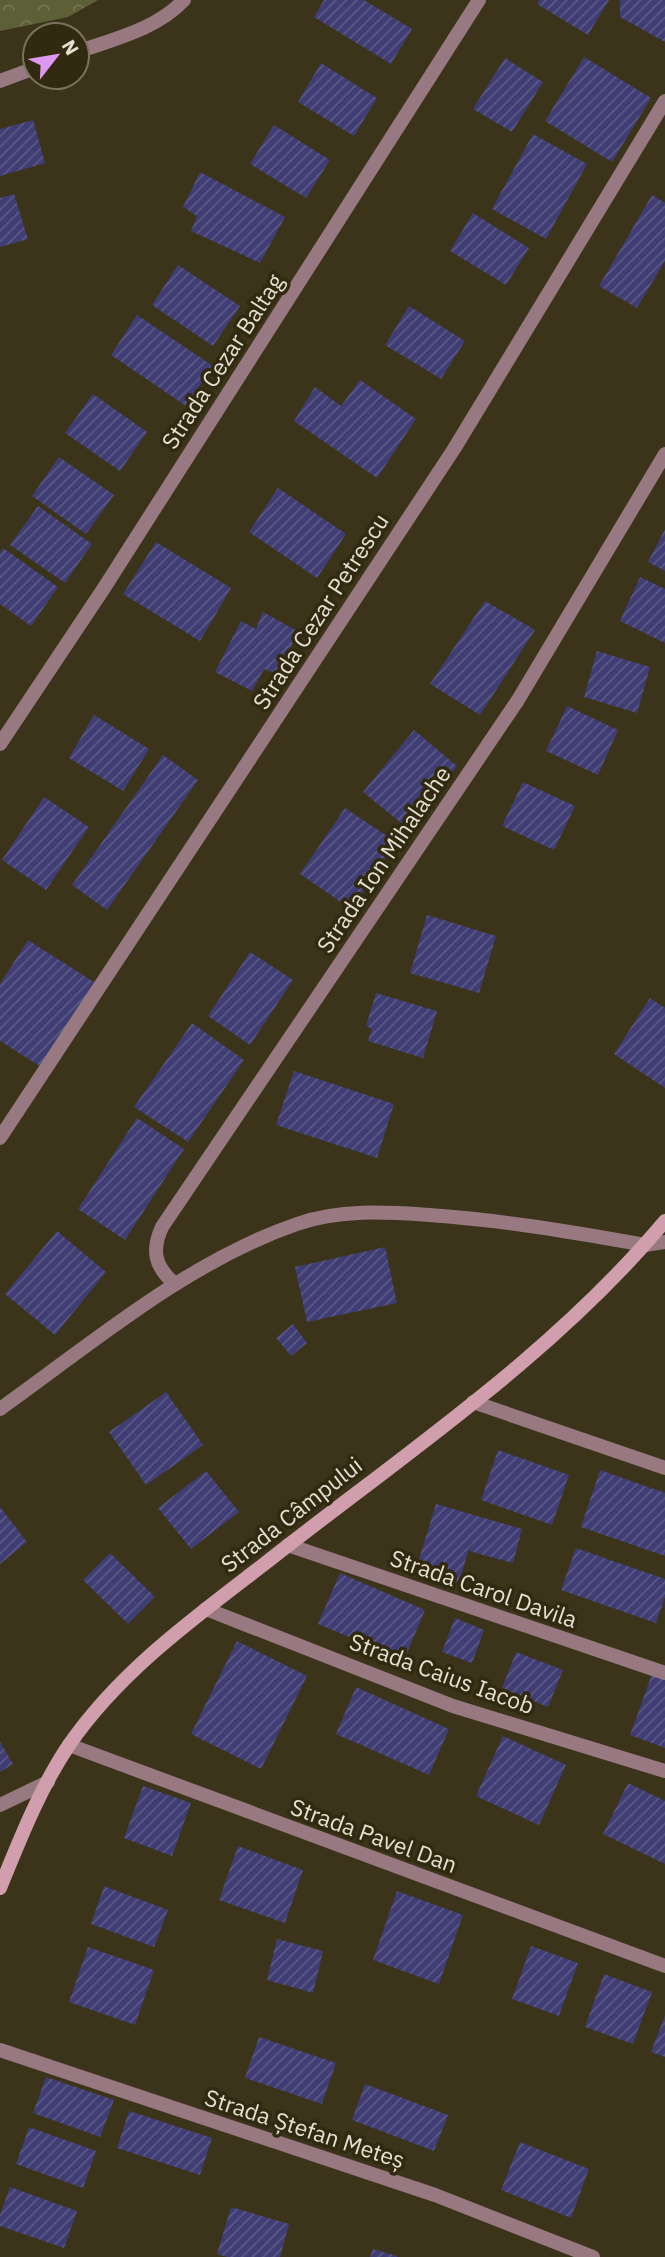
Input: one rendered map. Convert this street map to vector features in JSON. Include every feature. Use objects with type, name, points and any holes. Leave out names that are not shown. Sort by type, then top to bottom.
[{"type":"street","points":[[91,47],[172,13],[184,0]]},
{"type":"street","name":"Strada Cezar Baltag","points":[[0,744],[104,588],[479,0]]},
{"type":"street","points":[[0,81],[21,73]]},
{"type":"street","name":"Strada Cezar Petrescu","points":[[0,1138],[454,449],[665,101]]},
{"type":"street","name":"Strada Ion Mihalache","points":[[175,1284],[165,1275],[158,1263],[155,1243],[162,1227],[518,700],[665,454]]},
{"type":"street","points":[[0,1409],[175,1284],[230,1253],[299,1223],[372,1211],[505,1220],[645,1245],[665,1242]]},
{"type":"street","name":"Strada Câmpului","points":[[0,1888],[23,1832],[48,1782],[69,1745],[98,1708],[141,1665],[206,1609],[473,1402],[593,1300],[665,1221]]},
{"type":"street","points":[[473,1402],[665,1468]]},
{"type":"street","name":"Strada Carol Davila","points":[[288,1545],[665,1673]]},
{"type":"street","name":"Strada Caius Iacob","points":[[206,1609],[453,1706],[665,1771]]},
{"type":"street","name":"Strada Pavel Dan","points":[[69,1745],[665,1966]]},
{"type":"street","points":[[0,1805],[48,1782]]},
{"type":"street","name":"Strada Ștefan Meteș","points":[[0,2050],[435,2195],[593,2257]]},
{"type":"green space","points":[[0,0],[98,0],[68,17],[49,21],[21,21],[21,27],[0,31]]},
{"type":"building","points":[[324,0],[364,0],[412,29],[391,64],[314,17]]},
{"type":"building","points":[[539,0],[609,0],[588,35],[537,4]]},
{"type":"building","points":[[620,0],[665,0],[665,42],[620,17]]},
{"type":"building","points":[[584,57],[651,98],[612,162],[545,121]]},
{"type":"building","points":[[505,58],[543,82],[512,132],[473,109]]},
{"type":"building","points":[[321,63],[377,98],[354,136],[298,102]]},
{"type":"building","points":[[33,120],[45,163],[0,176],[0,129]]},
{"type":"building","points":[[274,125],[330,160],[306,198],[250,164]]},
{"type":"building","points":[[533,134],[587,164],[546,239],[492,209]]},
{"type":"building","points":[[200,172],[285,217],[260,263],[191,231],[197,216],[183,207]]},
{"type":"building","points":[[14,194],[28,239],[0,247],[0,198]]},
{"type":"building","points":[[652,195],[665,203],[665,261],[637,308],[599,286]]},
{"type":"building","points":[[473,213],[529,248],[506,285],[450,251]]},
{"type":"building","points":[[178,265],[240,306],[213,346],[152,305]]},
{"type":"building","points":[[409,306],[465,341],[441,379],[385,345]]},
{"type":"building","points":[[137,315],[213,366],[186,406],[111,355]]},
{"type":"building","points":[[360,380],[416,419],[377,478],[294,421],[315,387],[341,406]]},
{"type":"building","points":[[93,394],[147,432],[120,471],[65,433]]},
{"type":"building","points":[[59,457],[114,495],[86,534],[32,496]]},
{"type":"building","points":[[278,488],[346,534],[317,578],[249,532]]},
{"type":"building","points":[[38,506],[92,544],[65,583],[10,545]]},
{"type":"building","points":[[665,529],[665,571],[648,562]]},
{"type":"building","points":[[156,542],[231,588],[200,641],[123,594]]},
{"type":"building","points":[[3,548],[58,587],[31,626],[0,604],[0,553]]},
{"type":"building","points":[[640,577],[665,589],[665,643],[620,621]]},
{"type":"building","points":[[485,601],[535,630],[480,715],[430,684]]},
{"type":"building","points":[[263,612],[299,632],[276,674],[264,669],[252,691],[215,672],[241,621],[256,629]]},
{"type":"building","points":[[597,651],[650,667],[637,713],[584,697]]},
{"type":"building","points":[[567,706],[618,730],[598,775],[546,751]]},
{"type":"building","points":[[94,715],[149,749],[123,791],[69,758]]},
{"type":"building","points":[[414,730],[457,766],[406,827],[363,792]]},
{"type":"building","points":[[163,755],[198,780],[107,910],[72,885]]},
{"type":"building","points":[[523,782],[575,806],[554,850],[502,826]]},
{"type":"building","points":[[44,797],[89,827],[46,890],[2,860]]},
{"type":"building","points":[[345,808],[396,842],[351,909],[300,874]]},
{"type":"building","points":[[427,915],[496,936],[479,993],[410,973]]},
{"type":"building","points":[[28,940],[97,984],[43,1068],[0,1041],[0,984]]},
{"type":"building","points":[[250,952],[293,980],[250,1045],[208,1016]]},
{"type":"building","points":[[376,993],[437,1011],[423,1058],[368,1041],[372,1029],[366,1026]]},
{"type":"building","points":[[650,998],[665,1008],[665,1088],[614,1054]]},
{"type":"building","points":[[192,1023],[244,1060],[188,1142],[134,1107]]},
{"type":"building","points":[[294,1071],[394,1104],[377,1158],[276,1125]]},
{"type":"building","points":[[137,1118],[184,1149],[125,1240],[78,1209]]},
{"type":"building","points":[[57,1231],[106,1272],[55,1335],[5,1294]]},
{"type":"building","points":[[385,1247],[397,1303],[307,1322],[295,1267]]},
{"type":"building","points":[[293,1324],[307,1343],[291,1356],[276,1338]]},
{"type":"building","points":[[166,1392],[203,1445],[146,1485],[109,1432]]},
{"type":"building","points":[[498,1450],[569,1475],[552,1525],[481,1500]]},
{"type":"building","points":[[600,1470],[665,1493],[665,1556],[581,1527]]},
{"type":"building","points":[[206,1471],[239,1512],[191,1549],[158,1508]]},
{"type":"building","points":[[436,1504],[522,1529],[513,1563],[469,1551],[472,1539],[459,1582],[416,1569]]},
{"type":"building","points":[[0,1507],[27,1542],[0,1564]]},
{"type":"building","points":[[576,1548],[665,1579],[665,1597],[656,1623],[561,1590]]},
{"type":"building","points":[[110,1553],[155,1597],[128,1624],[83,1580]]},
{"type":"building","points":[[340,1573],[425,1610],[404,1660],[318,1624]]},
{"type":"building","points":[[455,1618],[484,1630],[472,1663],[442,1652]]},
{"type":"building","points":[[237,1641],[307,1676],[261,1769],[191,1734]]},
{"type":"building","points":[[516,1652],[563,1670],[548,1707],[502,1688]]},
{"type":"building","points":[[652,1674],[665,1679],[665,1748],[630,1735]]},
{"type":"building","points":[[356,1687],[449,1729],[429,1775],[336,1734]]},
{"type":"building","points":[[503,1736],[566,1765],[539,1825],[476,1796]]},
{"type":"building","points":[[0,1742],[13,1764],[0,1772]]},
{"type":"building","points":[[628,1783],[665,1801],[665,1864],[603,1834]]},
{"type":"building","points":[[143,1786],[191,1803],[172,1856],[124,1838]]},
{"type":"building","points":[[238,1846],[303,1870],[285,1923],[219,1900]]},
{"type":"building","points":[[104,1886],[168,1910],[154,1947],[91,1924]]},
{"type":"building","points":[[397,1891],[463,1915],[439,1984],[373,1960]]},
{"type":"building","points":[[277,1939],[323,1951],[313,1993],[267,1980]]},
{"type":"building","points":[[531,1946],[578,1963],[559,2016],[512,1999]]},
{"type":"building","points":[[88,1947],[154,1970],[135,2025],[69,2002]]},
{"type":"building","points":[[604,1974],[652,1992],[633,2044],[585,2027]]},
{"type":"building","points":[[665,2015],[665,2057],[651,2052]]},
{"type":"building","points":[[259,2037],[336,2063],[322,2104],[245,2078]]},
{"type":"building","points":[[46,2077],[114,2100],[100,2137],[33,2113]]},
{"type":"building","points":[[365,2084],[448,2115],[434,2151],[352,2120]]},
{"type":"building","points":[[129,2111],[212,2138],[200,2175],[117,2148]]},
{"type":"building","points":[[29,2127],[96,2151],[83,2188],[16,2164]]},
{"type":"building","points":[[520,2142],[589,2169],[571,2218],[501,2190]]},
{"type":"building","points":[[10,2187],[77,2211],[64,2248],[0,2226],[0,2215]]},
{"type":"building","points":[[231,2207],[289,2224],[280,2257],[227,2257],[217,2254]]},
{"type":"building","points":[[373,2249],[397,2256],[397,2257],[370,2257]]}]
